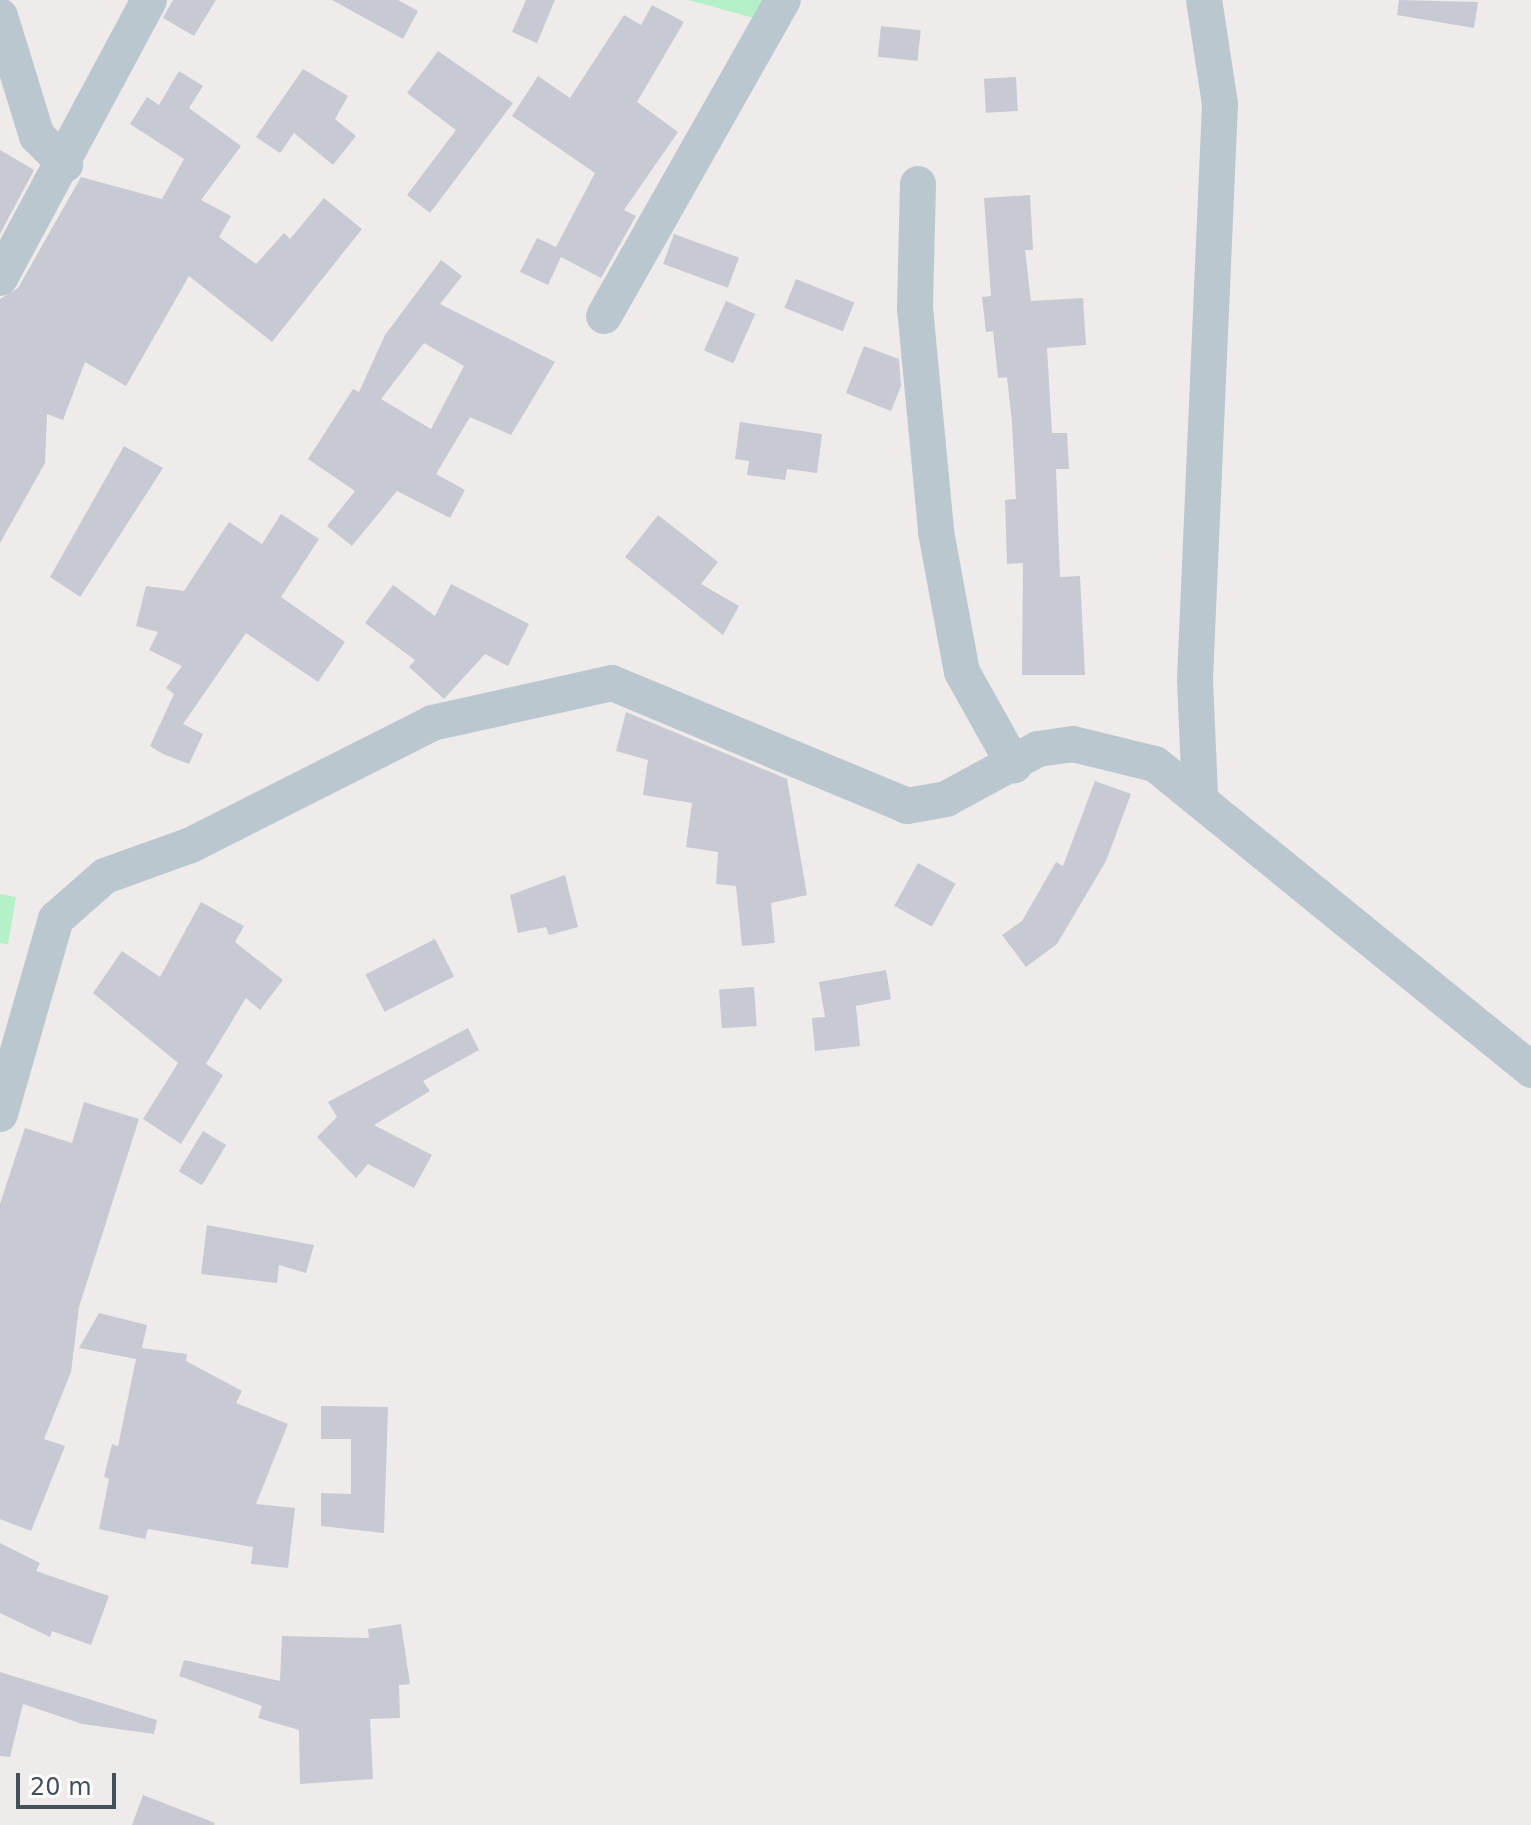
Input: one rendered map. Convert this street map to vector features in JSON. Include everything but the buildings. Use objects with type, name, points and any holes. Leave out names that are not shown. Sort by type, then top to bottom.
[{"type":"street","points":[[0,278],[65,164],[149,0]]},
{"type":"street","points":[[604,316],[783,0]]},
{"type":"street","points":[[1200,795],[1195,679],[1220,104],[1204,0]]},
{"type":"street","points":[[0,16],[37,136],[65,164]]},
{"type":"street","points":[[918,184],[915,308],[936,532],[962,672],[1014,765]]},
{"type":"street","points":[[0,1114],[56,919],[105,876],[191,845],[432,723],[612,683],[907,806],[946,799],[1014,765],[1038,749],[1073,744],[1155,764],[1200,795],[1531,1070]]},
{"type":"green space","points":[[688,0],[783,0],[754,18]]},
{"type":"green space","points":[[0,894],[16,897],[8,944],[0,943]]}]
